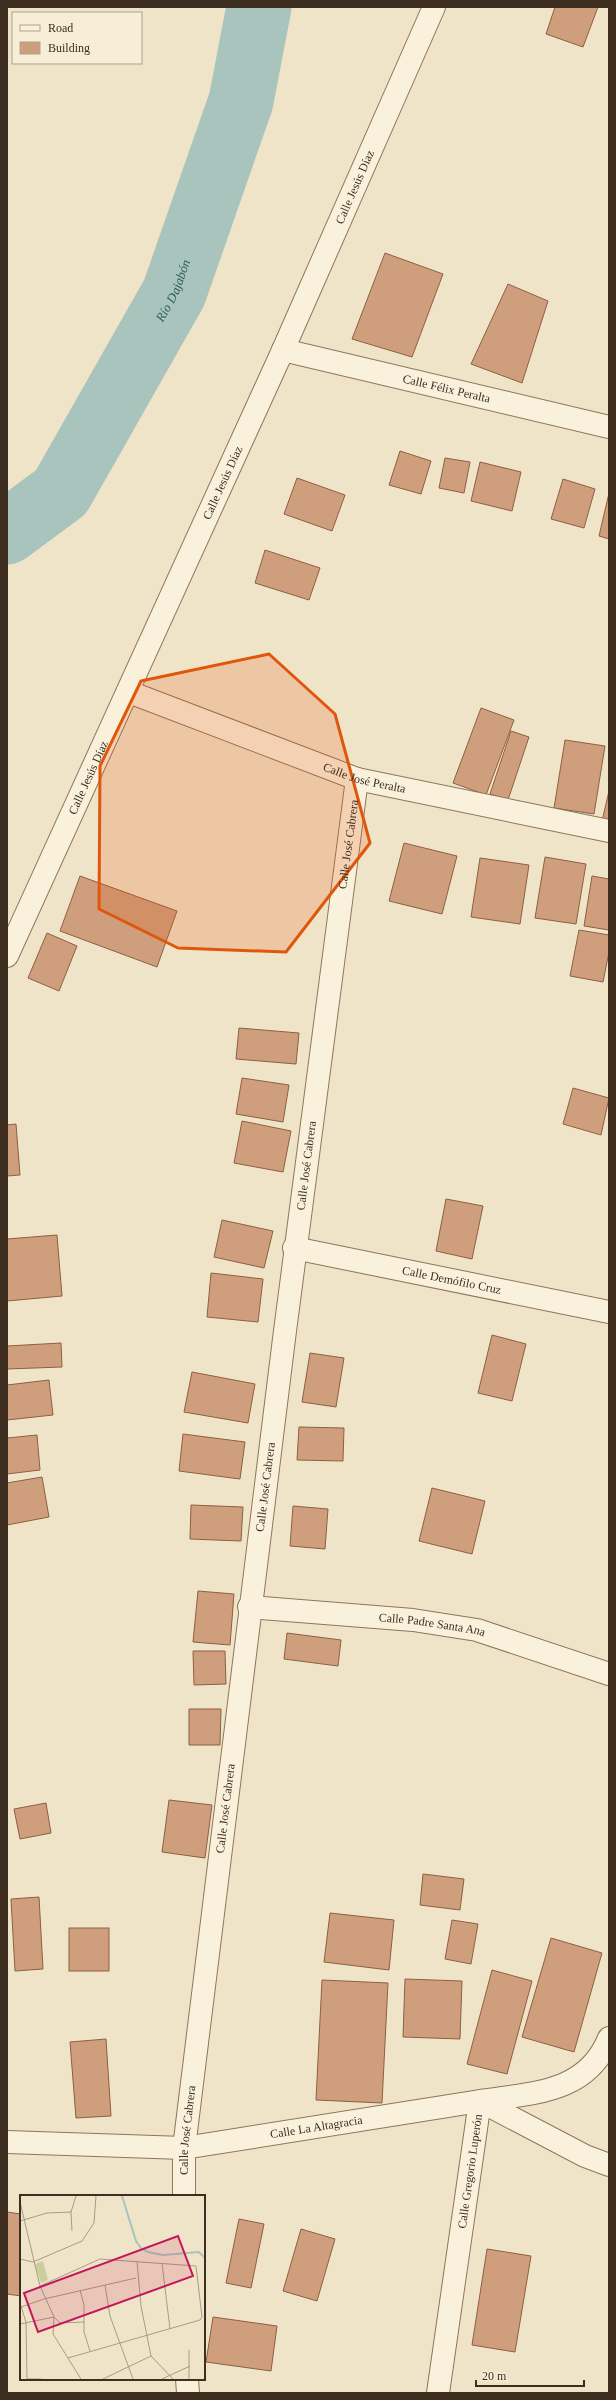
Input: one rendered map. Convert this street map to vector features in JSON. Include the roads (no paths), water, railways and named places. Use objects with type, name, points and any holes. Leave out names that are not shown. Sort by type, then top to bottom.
[{"type":"street","name":"Calle Jesús Díaz","points":[[7,956],[129,692],[283,350],[434,7]]},
{"type":"street","name":"Calle Félix Peralta","points":[[283,350],[609,427]]},
{"type":"street","name":"Calle José Peralta","points":[[129,692],[357,779],[609,831]]},
{"type":"street","name":"Calle José Cabrera","points":[[184,2195],[184,2148],[249,1608],[294,1248],[357,779]]},
{"type":"street","name":"Calle Demófilo Cruz","points":[[294,1248],[609,1312]]},
{"type":"street","name":"Calle Padre Santa Ana","points":[[249,1608],[413,1620],[477,1630],[609,1674]]},
{"type":"street","name":"Calle Gregorio Luperón","points":[[438,2393],[480,2101],[550,2090],[580,2078],[604,2050],[609,2038]]},
{"type":"street","name":"Calle La Altagracia","points":[[7,2142],[184,2148],[480,2101]]},
{"type":"street","points":[[480,2101],[585,2156],[609,2165]]},
{"type":"street","points":[[188,2380],[188,2393]]},
{"type":"waterway","name":"Río Dajabón","points":[[7,532],[61,492],[174,293],[241,101],[259,7]]}]
